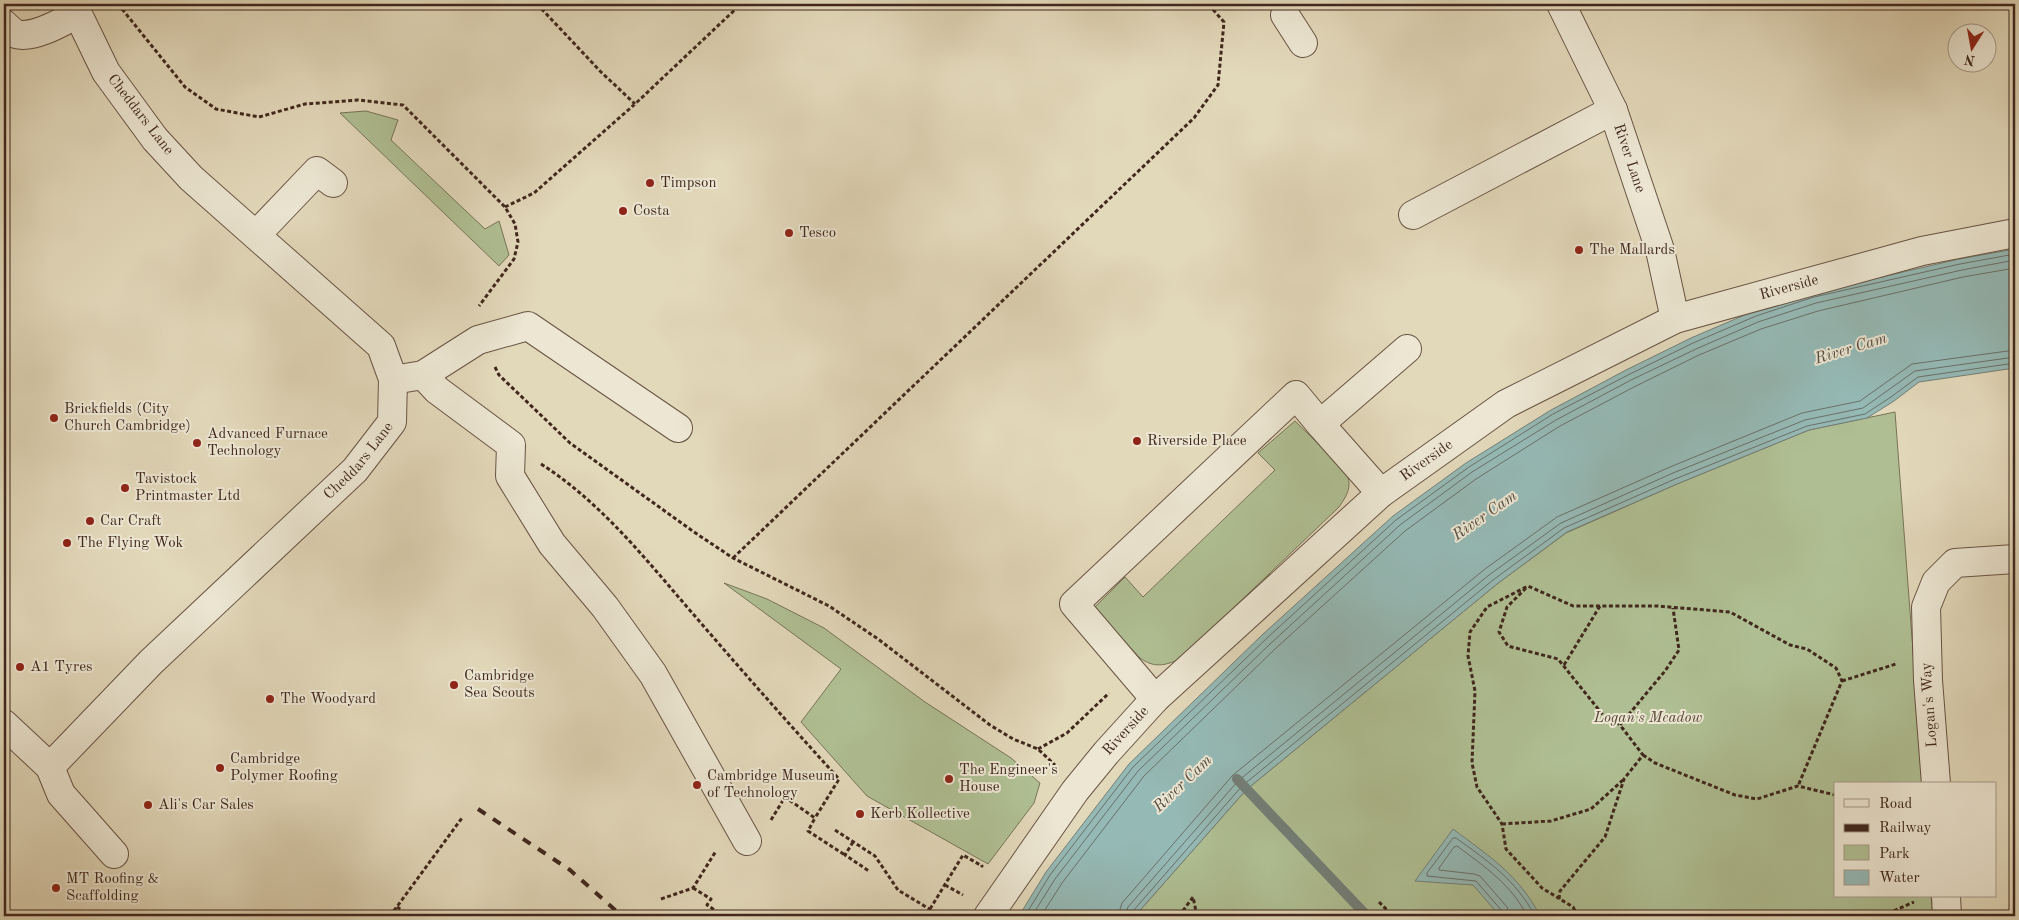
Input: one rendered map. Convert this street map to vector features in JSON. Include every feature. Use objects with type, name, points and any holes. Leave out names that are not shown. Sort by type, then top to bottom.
[{"type":"street","name":"River Lane","points":[[1561,4],[1613,110],[1660,250],[1675,319]]},
{"type":"street","points":[[1288,7],[1303,43]]},
{"type":"street","name":"Cheddars Lane","points":[[4,24],[16,34],[29,34],[46,30],[75,9],[106,72],[155,139],[192,178],[381,346],[393,379],[392,422],[355,470],[151,662],[50,767]]},
{"type":"street","points":[[1413,215],[1613,110]]},
{"type":"street","points":[[256,235],[317,171],[333,183]]},
{"type":"street","name":"Riverside","points":[[988,916],[1075,791],[1106,753],[1155,699],[1381,493],[1506,404],[1675,319],[1922,251],[2015,233]]},
{"type":"street","points":[[393,379],[423,376],[478,340],[528,326],[678,428]]},
{"type":"street","points":[[1320,424],[1407,349]]},
{"type":"street","points":[[423,376],[437,390],[511,445],[510,476],[552,544],[605,607],[653,674],[741,831]]},
{"type":"street","points":[[1155,699],[1130,672],[1074,604],[1296,395],[1381,493]]},
{"type":"street","name":"Logan's Way","points":[[1936,782],[1927,654],[1926,607],[1936,582],[1955,563],[2015,559]]},
{"type":"street","points":[[4,724],[50,767],[61,794],[114,854]]},
{"type":"street","points":[[1933,898],[1947,916]]},
{"type":"path","points":[[537,4],[600,71],[635,104]]},
{"type":"path","points":[[505,207],[534,193],[635,104],[741,4]]},
{"type":"path","points":[[733,558],[1194,118],[1218,85],[1224,22],[1208,4]]},
{"type":"path","points":[[511,445],[568,481],[609,518],[839,780],[808,831],[869,871]]},
{"type":"path","points":[[1528,586],[1572,606],[1673,608],[1730,612],[1790,645],[1807,649],[1836,668],[1842,681],[1798,786]]},
{"type":"path","points":[[1528,586],[1507,607],[1499,632],[1508,646],[1558,659],[1603,715],[1620,724],[1643,754],[1655,763],[1735,795],[1757,799],[1798,786],[1834,795]]},
{"type":"path","points":[[1528,586],[1487,607],[1470,632],[1468,656],[1475,691],[1472,763],[1477,786],[1502,824],[1506,849],[1542,888],[1573,907],[1578,916]]},
{"type":"path","points":[[1564,665],[1600,606]]},
{"type":"path","points":[[1620,724],[1679,650],[1673,608]]},
{"type":"path","points":[[1842,681],[1927,654]]},
{"type":"path","points":[[1038,749],[1067,733],[1130,672]]},
{"type":"path","points":[[1502,824],[1551,821],[1591,809],[1624,779],[1643,754]]},
{"type":"path","points":[[1559,899],[1560,891],[1605,837],[1624,779]]},
{"type":"path","points":[[785,797],[815,818]]},
{"type":"path","points":[[390,916],[462,818]]},
{"type":"path","points":[[835,830],[875,856],[898,890],[941,916]]},
{"type":"path","points":[[661,899],[693,888],[741,831]]},
{"type":"path","points":[[845,855],[853,842]]},
{"type":"path","points":[[930,909],[963,855],[982,866],[978,873]]},
{"type":"path","points":[[945,884],[964,896]]},
{"type":"path","points":[[693,888],[711,899],[708,906],[724,916]]},
{"type":"path","points":[[961,901],[968,888]]},
{"type":"path","points":[[1179,916],[1193,897],[1198,916]]},
{"type":"path","points":[[1882,916],[1933,898]]},
{"type":"path","points":[[1380,902],[1393,916]]},
{"type":"path","points":[[397,907],[410,916]]},
{"type":"green space","points":[[366,111],[398,120],[391,140],[485,229],[499,221],[509,255],[499,266],[340,113]]},
{"type":"green space","name":"Logan's Meadow","points":[[1895,412],[1923,782],[1834,782],[1834,898],[1931,898],[1933,916],[1135,916],[1246,790],[1497,584],[1566,533],[1677,484],[1809,430]]},
{"type":"green space","points":[[1295,421],[1345,470],[1349,485],[1347,494],[1339,507],[1180,659],[1155,665],[1140,658],[1094,608],[1125,577],[1143,597],[1275,470],[1258,453]]},
{"type":"green space","points":[[724,583],[767,599],[824,628],[925,702],[1011,758],[1040,783],[1034,803],[988,864],[867,796],[801,722],[841,669]]},
{"type":"water","name":"River Cam","points":[[2015,249],[2015,368],[1919,382],[1867,418],[1809,430],[1677,484],[1567,532],[1497,584],[1246,790],[1135,916],[1019,916],[1046,872],[1129,764],[1262,635],[1393,516],[1466,463],[1551,410],[1626,370],[1691,338],[1754,311],[1813,293],[1959,259]]},
{"type":"water","points":[[1453,829],[1491,858],[1513,878],[1523,889],[1540,916],[1500,916],[1473,885],[1415,881]]},
{"type":"waterway","points":[[1237,779],[1367,916]]},
{"type":"railway","points":[[478,809],[570,870],[622,916]]},
{"type":"place","name":"Timpson","points":[[650,183]]},
{"type":"place","name":"Costa","points":[[623,211]]},
{"type":"place","name":"Tesco","points":[[789,233]]},
{"type":"place","name":"The Mallards","points":[[1579,250]]},
{"type":"place","name":"Brickfields (City Church Cambridge)","points":[[54,418]]},
{"type":"place","name":"Riverside Place","points":[[1137,441]]},
{"type":"place","name":"Advanced Furnace Technology","points":[[197,443]]},
{"type":"place","name":"Tavistock Printmaster Ltd","points":[[125,488]]},
{"type":"place","name":"Car Craft","points":[[90,521]]},
{"type":"place","name":"The Flying Wok","points":[[67,543]]},
{"type":"place","name":"A1 Tyres","points":[[20,667]]},
{"type":"place","name":"Cambridge Sea Scouts","points":[[454,685]]},
{"type":"place","name":"The Woodyard","points":[[270,699]]},
{"type":"place","name":"Cambridge Polymer Roofing","points":[[220,768]]},
{"type":"place","name":"The Engineer's House","points":[[949,779]]},
{"type":"place","name":"Cambridge Museum of Technology","points":[[697,785]]},
{"type":"place","name":"Ali's Car Sales","points":[[148,805]]},
{"type":"place","name":"Kerb Kollective","points":[[860,814]]},
{"type":"place","name":"MT Roofing & Scaffolding","points":[[56,888]]}]
